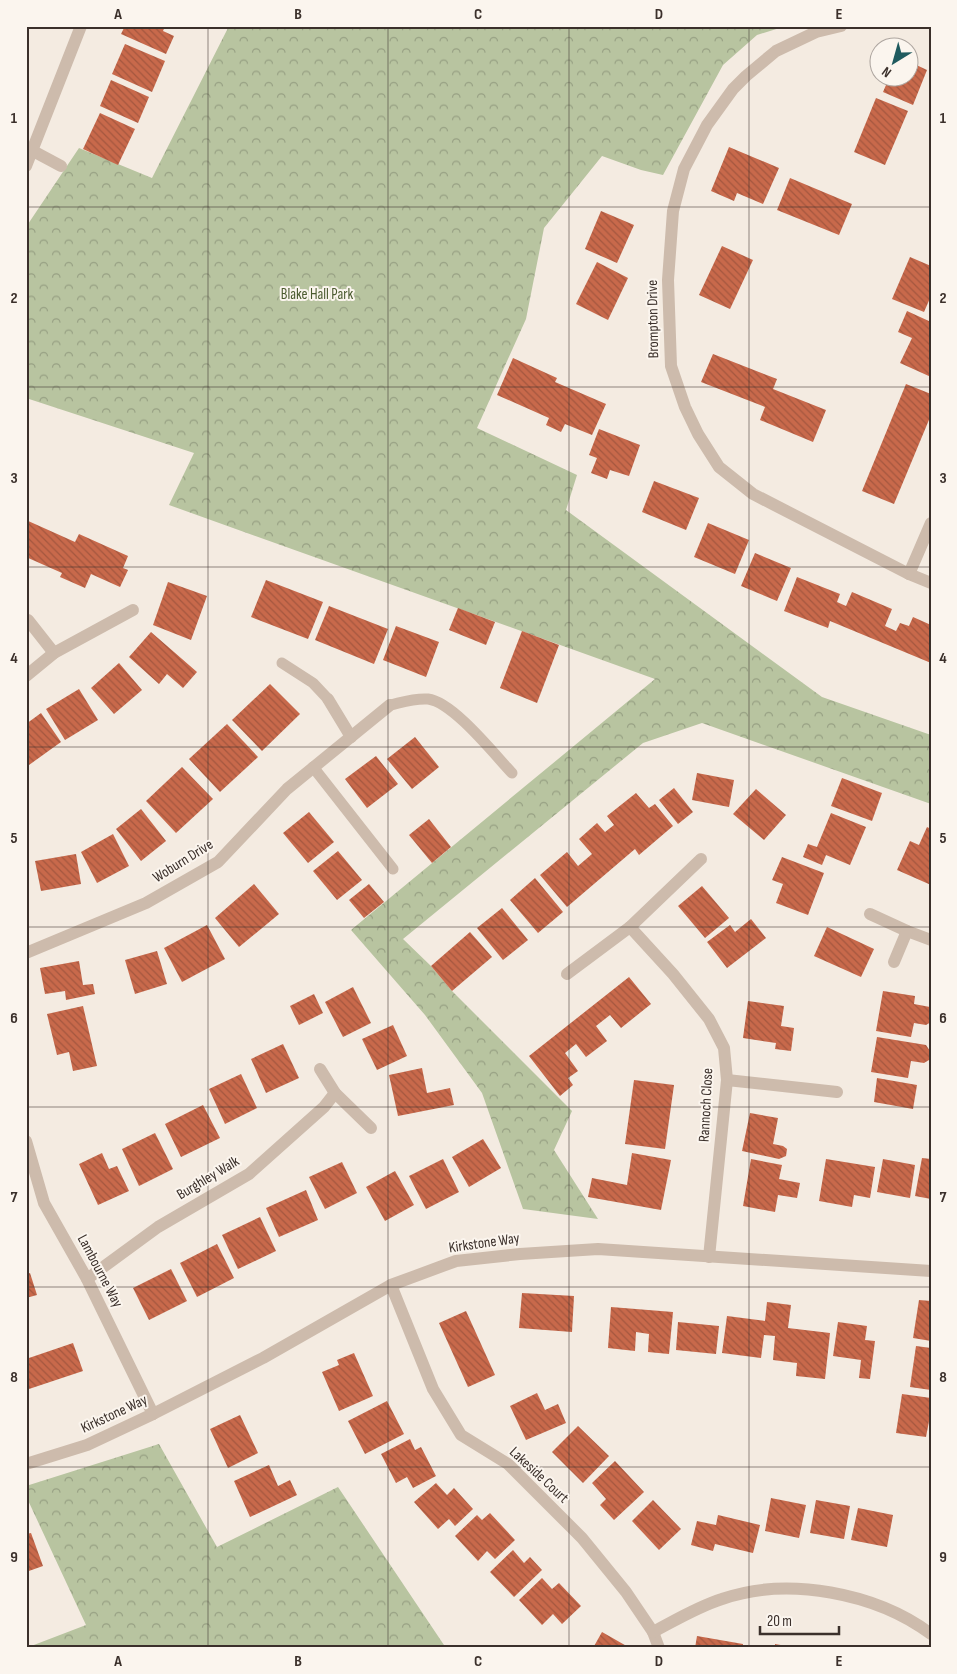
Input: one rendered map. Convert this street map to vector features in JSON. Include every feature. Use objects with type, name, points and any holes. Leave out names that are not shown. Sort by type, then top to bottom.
[{"type":"street","points":[[26,166],[81,26]]},
{"type":"street","name":"Brompton Drive","points":[[841,26],[816,32],[776,51],[746,76],[733,89],[707,125],[684,169],[673,211],[669,270],[671,366],[685,407],[698,434],[719,467],[754,494],[931,583]]},
{"type":"street","points":[[33,151],[61,166]]},
{"type":"street","points":[[910,574],[931,523]]},
{"type":"street","points":[[26,676],[54,653],[133,610]]},
{"type":"street","points":[[28,620],[54,653]]},
{"type":"street","points":[[328,699],[351,737]]},
{"type":"street","name":"Woburn Drive","points":[[26,953],[146,903],[218,862],[287,789],[390,705]]},
{"type":"street","points":[[567,974],[630,926],[701,859]]},
{"type":"street","points":[[870,914],[931,940]]},
{"type":"street","name":"Rannoch Close","points":[[630,926],[673,974],[709,1019],[724,1048],[727,1080],[709,1257]]},
{"type":"street","points":[[894,962],[907,931]]},
{"type":"street","points":[[320,1069],[335,1093],[371,1128]]},
{"type":"street","points":[[727,1080],[838,1092]]},
{"type":"street","name":"Burghley Walk","points":[[86,1279],[158,1227],[249,1174],[324,1107],[335,1093]]},
{"type":"street","name":"Lambourne Way","points":[[26,1141],[44,1203],[86,1279],[153,1414]]},
{"type":"street","name":"Kirkstone Way","points":[[26,1464],[87,1445],[153,1414],[263,1358],[391,1285],[456,1261],[520,1254],[598,1249],[931,1271]]},
{"type":"street","name":"Lakeside Court","points":[[391,1285],[432,1390],[461,1435],[508,1464],[582,1538],[626,1592],[653,1632],[659,1648]]},
{"type":"street","points":[[653,1632],[693,1610],[724,1598],[760,1590],[796,1588],[831,1593],[878,1606],[918,1624],[931,1634]]},
{"type":"lane","points":[[282,662],[313,683],[328,699]]},
{"type":"lane","points":[[390,705],[412,699],[430,699],[448,708],[512,773]]},
{"type":"lane","points":[[314,767],[393,869]]},
{"type":"green space","name":"Blake Hall Park","points":[[229,26],[786,26],[757,35],[723,65],[663,175],[641,170],[602,156],[544,228],[526,319],[477,428],[577,475],[566,510],[822,697],[931,735],[931,804],[702,723],[643,743],[403,939],[572,1111],[554,1150],[598,1219],[523,1209],[482,1093],[425,1015],[351,930],[655,679],[169,505],[194,453],[26,398],[26,227],[79,148],[152,178]]},
{"type":"green space","points":[[159,1444],[217,1547],[338,1487],[446,1648],[26,1648],[86,1625],[26,1496],[26,1486]]},
{"type":"building","points":[[125,26],[165,26],[163,31],[174,36],[166,54],[121,34]]},
{"type":"building","points":[[125,44],[165,61],[152,92],[112,74]]},
{"type":"building","points":[[920,67],[927,70],[920,88]]},
{"type":"building","points":[[111,80],[149,97],[138,123],[100,106]]},
{"type":"building","points":[[885,88],[920,88],[913,105],[883,92]]},
{"type":"building","points":[[876,98],[908,111],[885,165],[854,152]]},
{"type":"building","points":[[100,113],[135,129],[118,165],[83,149]]},
{"type":"building","points":[[729,147],[779,168],[763,204],[737,193],[734,201],[711,191]]},
{"type":"building","points":[[790,178],[852,204],[839,235],[777,210]]},
{"type":"building","points":[[601,211],[634,225],[617,263],[585,249]]},
{"type":"building","points":[[722,246],[753,260],[730,309],[699,295]]},
{"type":"building","points":[[910,257],[931,266],[931,296],[924,312],[892,299]]},
{"type":"building","points":[[597,262],[628,278],[608,320],[576,304]]},
{"type":"building","points":[[907,311],[931,322],[931,377],[900,363],[912,338],[898,332]]},
{"type":"building","points":[[713,354],[777,379],[773,389],[826,410],[813,442],[760,420],[765,407],[701,382]]},
{"type":"building","points":[[513,358],[557,378],[555,382],[606,404],[592,435],[565,424],[561,432],[546,425],[549,418],[497,395]]},
{"type":"building","points":[[906,384],[931,394],[931,415],[894,504],[862,491]]},
{"type":"building","points":[[599,429],[640,445],[629,476],[610,470],[607,479],[591,473],[597,458],[589,455]]},
{"type":"building","points":[[654,481],[699,498],[686,530],[642,512]]},
{"type":"building","points":[[26,520],[75,542],[79,534],[128,556],[123,568],[128,570],[120,587],[91,574],[85,588],[60,577],[62,573],[26,557]]},
{"type":"building","points":[[708,523],[749,540],[735,574],[694,557]]},
{"type":"building","points":[[755,553],[791,568],[777,601],[741,586]]},
{"type":"building","points":[[797,577],[840,594],[837,602],[846,606],[852,592],[892,609],[885,626],[896,631],[900,623],[909,626],[913,617],[931,625],[931,663],[830,621],[828,628],[784,611]]},
{"type":"building","points":[[266,580],[323,602],[308,639],[251,617]]},
{"type":"building","points":[[168,582],[207,596],[191,640],[153,625]]},
{"type":"building","points":[[329,606],[388,629],[374,664],[315,640]]},
{"type":"building","points":[[458,608],[495,622],[486,645],[449,630]]},
{"type":"building","points":[[396,626],[439,642],[426,677],[383,660]]},
{"type":"building","points":[[522,631],[559,645],[537,703],[500,688]]},
{"type":"building","points":[[151,632],[197,672],[183,688],[167,674],[159,684],[129,657]]},
{"type":"building","points":[[119,663],[142,690],[114,714],[91,688]]},
{"type":"building","points":[[270,684],[300,714],[262,751],[232,720]]},
{"type":"building","points":[[79,689],[98,720],[65,740],[46,709]]},
{"type":"building","points":[[41,713],[61,742],[29,765],[26,762],[26,724]]},
{"type":"building","points":[[227,724],[258,757],[220,792],[189,759]]},
{"type":"building","points":[[415,737],[439,767],[412,789],[387,759]]},
{"type":"building","points":[[376,756],[398,784],[367,808],[345,779]]},
{"type":"building","points":[[182,767],[213,799],[176,833],[146,801]]},
{"type":"building","points":[[697,773],[734,780],[729,807],[692,800]]},
{"type":"building","points":[[842,778],[882,793],[872,821],[831,806]]},
{"type":"building","points":[[674,788],[693,812],[678,824],[659,800]]},
{"type":"building","points":[[756,789],[786,815],[764,840],[733,814]]},
{"type":"building","points":[[636,793],[649,808],[655,804],[673,826],[639,855],[635,849],[567,907],[540,875],[567,852],[578,866],[592,854],[579,839],[597,823],[605,832],[614,825],[607,816]]},
{"type":"building","points":[[141,809],[166,841],[141,861],[116,829]]},
{"type":"building","points":[[309,812],[334,842],[308,863],[283,833]]},
{"type":"building","points":[[831,813],[866,827],[850,865],[826,855],[822,865],[803,857],[808,844],[817,847]]},
{"type":"building","points":[[429,819],[451,847],[432,863],[409,835]]},
{"type":"building","points":[[927,827],[931,829],[931,885],[897,870],[910,841],[919,845]]},
{"type":"building","points":[[113,834],[129,866],[97,883],[81,852]]},
{"type":"building","points":[[338,851],[362,880],[337,900],[313,871]]},
{"type":"building","points":[[76,854],[81,884],[41,891],[35,861]]},
{"type":"building","points":[[782,857],[824,873],[808,915],[776,903],[783,884],[772,880]]},
{"type":"building","points":[[535,878],[563,912],[538,933],[510,900]]},
{"type":"building","points":[[254,884],[279,914],[239,947],[215,918]]},
{"type":"building","points":[[369,884],[384,902],[364,918],[349,900]]},
{"type":"building","points":[[702,886],[729,918],[705,938],[678,906]]},
{"type":"building","points":[[502,908],[528,940],[503,960],[477,928]]},
{"type":"building","points":[[751,919],[766,938],[727,968],[707,942],[730,925],[735,932]]},
{"type":"building","points":[[207,925],[225,959],[182,982],[164,948]]},
{"type":"building","points":[[827,927],[874,949],[861,977],[814,956]]},
{"type":"building","points":[[470,932],[492,957],[452,991],[431,966]]},
{"type":"building","points":[[157,951],[167,984],[135,994],[125,960]]},
{"type":"building","points":[[79,961],[83,985],[93,984],[95,994],[66,1000],[65,991],[45,994],[40,968]]},
{"type":"building","points":[[629,977],[651,1004],[621,1028],[610,1015],[596,1026],[607,1041],[586,1057],[576,1044],[565,1053],[578,1071],[568,1078],[573,1085],[560,1096],[529,1056]]},
{"type":"building","points":[[353,987],[371,1023],[343,1037],[325,1002]]},
{"type":"building","points":[[883,991],[915,996],[914,1004],[930,1007],[931,1022],[926,1025],[914,1023],[911,1037],[876,1031]]},
{"type":"building","points":[[314,994],[323,1013],[299,1025],[290,1006]]},
{"type":"building","points":[[748,1001],[784,1006],[781,1026],[794,1028],[791,1051],[775,1049],[776,1043],[743,1038]]},
{"type":"building","points":[[83,1006],[97,1066],[73,1071],[69,1052],[57,1055],[47,1014]]},
{"type":"building","points":[[393,1025],[407,1056],[377,1070],[362,1039]]},
{"type":"building","points":[[877,1037],[926,1045],[930,1051],[929,1060],[924,1063],[911,1061],[908,1078],[871,1072]]},
{"type":"building","points":[[283,1044],[299,1078],[266,1093],[251,1059]]},
{"type":"building","points":[[422,1068],[427,1093],[450,1088],[454,1105],[398,1116],[389,1075]]},
{"type":"building","points":[[241,1074],[257,1108],[225,1124],[209,1089]]},
{"type":"building","points":[[877,1078],[917,1085],[913,1109],[874,1102]]},
{"type":"building","points":[[634,1080],[674,1085],[665,1149],[625,1144]]},
{"type":"building","points":[[203,1105],[220,1138],[181,1157],[165,1124]]},
{"type":"building","points":[[750,1113],[778,1118],[773,1144],[787,1149],[786,1156],[779,1159],[742,1151]]},
{"type":"building","points":[[155,1133],[173,1169],[139,1186],[122,1149]]},
{"type":"building","points":[[483,1139],[501,1168],[469,1187],[452,1157]]},
{"type":"building","points":[[102,1153],[109,1169],[117,1166],[129,1191],[98,1205],[79,1164]]},
{"type":"building","points":[[632,1153],[671,1160],[661,1210],[588,1197],[592,1178],[627,1185]]},
{"type":"building","points":[[922,1158],[931,1159],[931,1199],[915,1196]]},
{"type":"building","points":[[443,1159],[459,1192],[426,1209],[409,1176]]},
{"type":"building","points":[[751,1159],[782,1165],[779,1179],[800,1183],[797,1198],[778,1195],[775,1212],[743,1206]]},
{"type":"building","points":[[826,1159],[875,1167],[870,1198],[854,1195],[852,1207],[819,1201]]},
{"type":"building","points":[[883,1159],[915,1165],[910,1198],[877,1192]]},
{"type":"building","points":[[342,1162],[357,1193],[325,1209],[309,1177]]},
{"type":"building","points":[[395,1171],[414,1205],[385,1221],[366,1187]]},
{"type":"building","points":[[306,1190],[318,1220],[279,1237],[266,1208]]},
{"type":"building","points":[[260,1217],[276,1251],[238,1269],[222,1235]]},
{"type":"building","points":[[217,1244],[234,1278],[197,1297],[180,1263]]},
{"type":"building","points":[[171,1269],[187,1301],[149,1320],[133,1288]]},
{"type":"building","points":[[30,1273],[37,1295],[26,1298],[26,1274]]},
{"type":"building","points":[[522,1293],[574,1296],[572,1332],[519,1328]]},
{"type":"building","points":[[919,1300],[931,1301],[931,1341],[913,1338]]},
{"type":"building","points":[[767,1302],[791,1305],[788,1328],[830,1333],[825,1379],[796,1376],[797,1363],[773,1360],[775,1336],[764,1335],[761,1358],[722,1353],[727,1316],[765,1321]]},
{"type":"building","points":[[611,1307],[673,1312],[669,1354],[648,1352],[649,1334],[636,1332],[635,1351],[608,1348]]},
{"type":"building","points":[[466,1311],[495,1375],[468,1387],[439,1323]]},
{"type":"building","points":[[678,1322],[719,1326],[716,1354],[676,1350]]},
{"type":"building","points":[[838,1322],[867,1326],[865,1340],[875,1341],[870,1379],[859,1378],[861,1360],[833,1356]]},
{"type":"building","points":[[73,1343],[83,1371],[26,1390],[26,1359]]},
{"type":"building","points":[[916,1346],[931,1348],[931,1390],[910,1387]]},
{"type":"building","points":[[354,1353],[373,1396],[339,1411],[322,1372],[339,1365],[337,1360]]},
{"type":"building","points":[[537,1393],[545,1410],[558,1404],[566,1423],[526,1440],[510,1406]]},
{"type":"building","points":[[902,1394],[931,1398],[931,1411],[926,1437],[896,1433]]},
{"type":"building","points":[[387,1401],[404,1434],[365,1454],[348,1421]]},
{"type":"building","points":[[240,1415],[258,1453],[228,1468],[210,1429]]},
{"type":"building","points":[[578,1426],[609,1456],[583,1483],[552,1452]]},
{"type":"building","points":[[410,1439],[415,1450],[421,1447],[436,1476],[413,1488],[407,1477],[396,1483],[381,1454]]},
{"type":"building","points":[[615,1461],[644,1492],[614,1520],[600,1505],[606,1499],[592,1483]]},
{"type":"building","points":[[269,1465],[278,1486],[290,1480],[297,1495],[250,1517],[234,1481]]},
{"type":"building","points":[[436,1483],[447,1495],[454,1488],[473,1509],[455,1526],[449,1519],[438,1529],[414,1502]]},
{"type":"building","points":[[771,1498],[806,1505],[799,1538],[765,1531]]},
{"type":"building","points":[[653,1500],[681,1529],[659,1550],[632,1521]]},
{"type":"building","points":[[816,1500],[850,1506],[844,1539],[810,1533]]},
{"type":"building","points":[[858,1508],[893,1515],[887,1547],[851,1540]]},
{"type":"building","points":[[490,1513],[515,1540],[495,1559],[487,1551],[478,1561],[455,1536],[477,1515],[482,1520]]},
{"type":"building","points":[[718,1515],[760,1525],[753,1553],[715,1544],[713,1551],[691,1545],[697,1521],[716,1525]]},
{"type":"building","points":[[31,1533],[43,1566],[26,1572],[26,1534]]},
{"type":"building","points":[[513,1550],[524,1563],[530,1557],[542,1570],[514,1597],[490,1572]]},
{"type":"building","points":[[542,1578],[552,1589],[559,1583],[581,1606],[562,1624],[553,1614],[542,1625],[519,1600]]},
{"type":"building","points":[[602,1632],[630,1648],[593,1648]]},
{"type":"building","points":[[697,1636],[743,1644],[743,1648],[695,1648]]},
{"type":"building","points":[[775,1644],[792,1647],[792,1648],[775,1648]]}]
